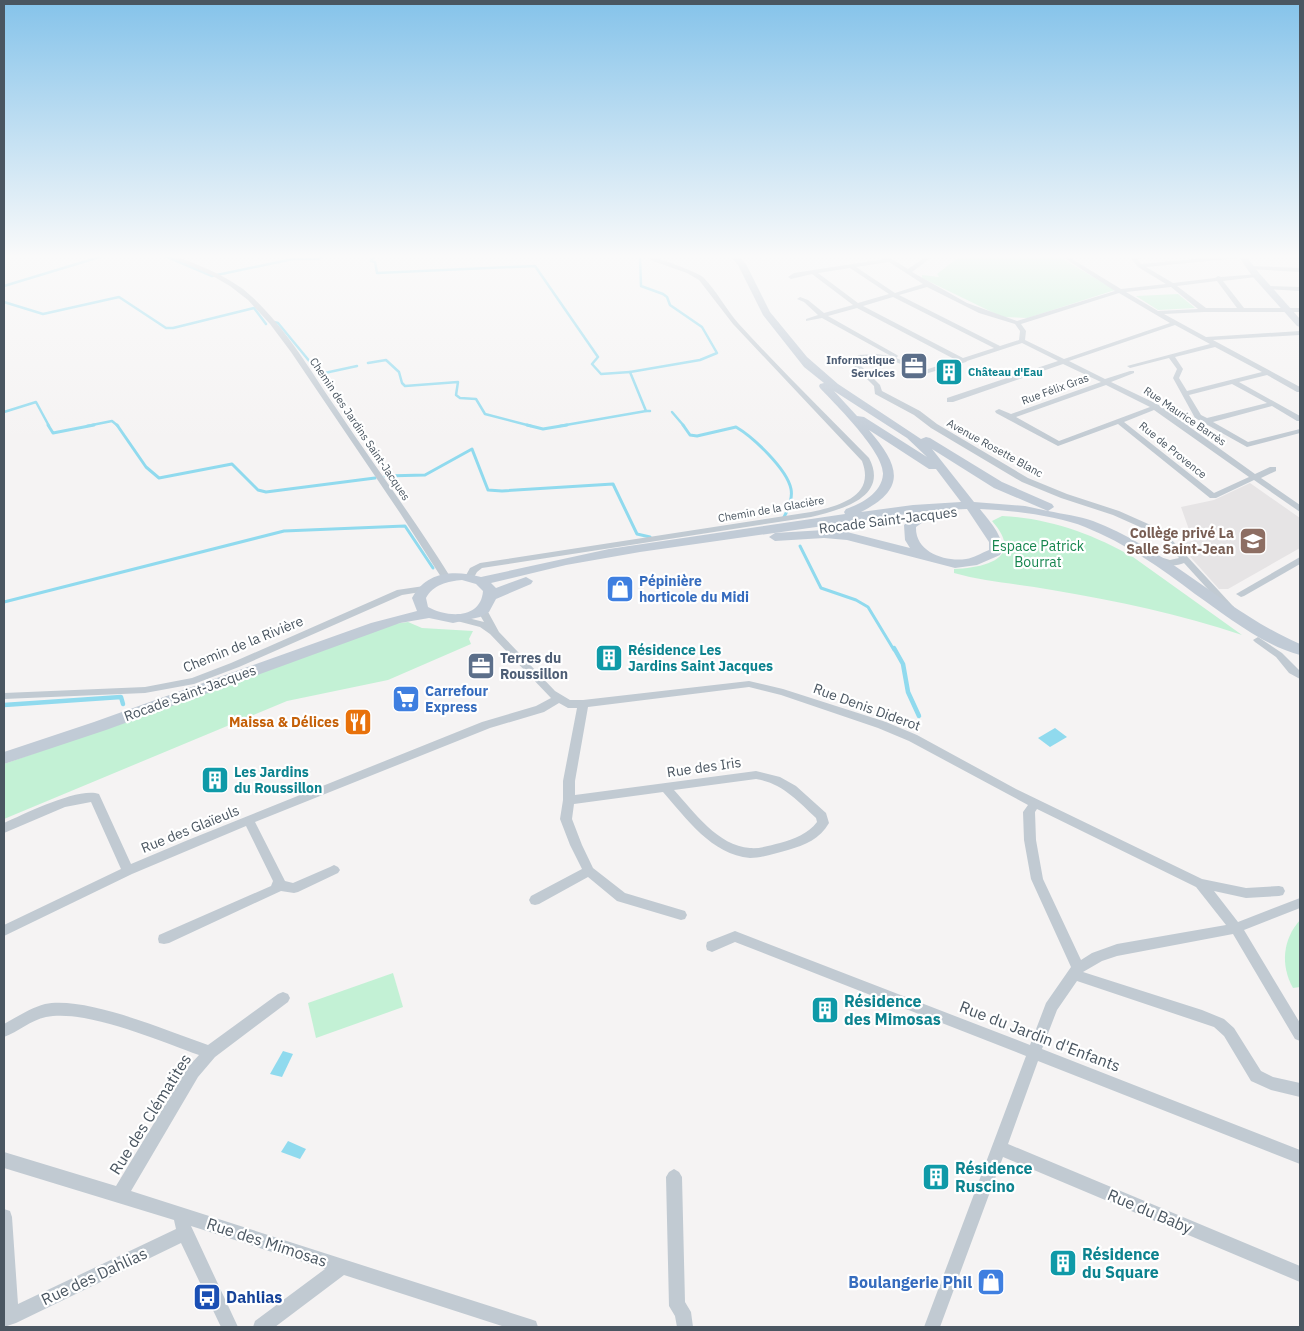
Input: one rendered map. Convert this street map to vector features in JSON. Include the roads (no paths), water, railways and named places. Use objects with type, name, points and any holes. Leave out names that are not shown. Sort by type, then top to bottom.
[{"type":"main road","points":[[758,534],[835,516],[864,507],[878,496],[888,484],[889,467],[879,450],[770,318]]},
{"type":"main road","points":[[758,534],[847,536],[936,561],[955,564],[972,562],[995,552],[996,542],[962,492],[924,447],[911,436],[834,386],[802,358]]},
{"type":"main road","points":[[841,405],[870,427],[918,456],[962,492]]},
{"type":"main road","points":[[874,412],[917,434],[998,485],[1086,523]]},
{"type":"main road","points":[[936,561],[914,546],[908,536],[910,525],[919,519],[950,508]]},
{"type":"main road","name":"Rocade Saint-Jacques","points":[[476,579],[504,578],[575,559],[950,508],[1039,512],[1086,523],[1110,533],[1160,560],[1263,634],[1300,650]]},
{"type":"main road","name":"Rocade Saint-Jacques","points":[[1002,509],[1068,525],[1128,549],[1150,562],[1261,642]]},
{"type":"main road","name":"Rocade Saint-Jacques","points":[[491,596],[512,586],[583,566],[758,534]]},
{"type":"main road","points":[[376,626],[403,610],[422,593],[437,580],[446,578],[476,579],[487,585],[491,596],[488,604],[482,610],[460,619],[437,618],[422,609],[422,593]]},
{"type":"main road","points":[[376,626],[398,619],[428,614]]},
{"type":"main road","name":"Rocade Saint-Jacques","points":[[4,758],[100,726],[376,626]]},
{"type":"main road","points":[[1261,642],[1300,656]]},
{"type":"main road","points":[[1261,642],[1300,660]]},
{"type":"street","name":"Chemin des Jardins Saint-Jacques","points":[[268,318],[322,394],[446,578]]},
{"type":"street","name":"Chemin de la Glacière","points":[[476,579],[473,570],[480,566],[772,522],[839,507],[859,496],[869,484],[870,472],[866,460],[732,318]]},
{"type":"street","points":[[808,320],[815,318]]},
{"type":"street","points":[[826,318],[924,372]]},
{"type":"street","points":[[881,318],[964,361]]},
{"type":"street","points":[[941,318],[1001,348]]},
{"type":"street","points":[[997,318],[1017,323],[1033,318]]},
{"type":"street","points":[[1166,318],[1300,390]]},
{"type":"street","points":[[913,376],[1022,341],[1023,331],[1017,323]]},
{"type":"street","points":[[950,400],[1175,323]]},
{"type":"street","points":[[1205,339],[1300,332]]},
{"type":"street","name":"Rue Maurice Barrès","points":[[1022,341],[1107,381],[1156,407],[1300,509]]},
{"type":"street","name":"Rue Félix Gras","points":[[1010,417],[1107,381],[1131,370],[1171,356],[1215,345]]},
{"type":"street","name":"Avenue Rosette Blanc","points":[[908,364],[874,355],[859,357],[854,363],[878,386],[878,392],[1025,480],[1064,496],[1116,513],[1152,529],[1168,541],[1241,619]]},
{"type":"street","points":[[1171,356],[1180,369],[1176,378],[1198,416],[1247,445],[1300,432]]},
{"type":"street","points":[[1184,394],[1268,373]]},
{"type":"street","points":[[1233,382],[1300,419]]},
{"type":"street","points":[[1206,420],[1273,404]]},
{"type":"street","points":[[1119,421],[1156,407]]},
{"type":"street","name":"Rue Félix Gras","points":[[999,411],[1058,444],[1119,421]]},
{"type":"street","name":"Rue de Provence","points":[[1119,421],[1213,496],[1254,477]]},
{"type":"street","points":[[1254,477],[1273,469]]},
{"type":"street","points":[[1160,560],[1169,563],[1180,562],[1184,558]]},
{"type":"street","points":[[1241,594],[1300,560]]},
{"type":"street","name":"Chemin de la Rivière","points":[[4,696],[145,690],[194,681],[235,665],[400,592],[422,593]]},
{"type":"street","name":"Rue Denis Diderot","points":[[482,610],[495,634]]},
{"type":"street","name":"Rue Denis Diderot","points":[[460,619],[483,625],[495,634],[551,693],[568,704],[583,704],[749,684],[783,692],[882,725],[913,738],[1035,803],[1200,883],[1236,928],[1300,1035]]},
{"type":"street","points":[[1261,642],[1279,655],[1300,676]]},
{"type":"street","name":"Rue des Glaïeuls","points":[[4,931],[128,871],[478,728],[512,716],[540,710],[559,698]]},
{"type":"street","points":[[583,704],[569,782],[570,800],[566,819],[589,871],[621,897],[681,915]]},
{"type":"street","name":"Rue des Iris","points":[[570,800],[756,775],[768,776],[782,780],[822,816],[823,823],[818,832],[788,845],[752,853],[737,852],[726,846],[695,821],[666,788]]},
{"type":"street","points":[[4,828],[70,802],[86,797],[95,797],[128,871]]},
{"type":"street","points":[[1035,803],[1029,812],[1030,840],[1037,879],[1076,971],[1219,1023],[1228,1032],[1256,1076],[1271,1083],[1300,1090]]},
{"type":"street","points":[[164,939],[276,889],[279,881],[250,821]]},
{"type":"street","points":[[277,886],[294,888],[334,870]]},
{"type":"street","points":[[535,900],[589,871]]},
{"type":"street","points":[[1200,883],[1246,893],[1279,891]]},
{"type":"street","points":[[932,1327],[1051,1007],[1076,971],[1097,957],[1117,950],[1236,928],[1300,903]]},
{"type":"street","name":"Rue du Jardin d'Enfants","points":[[712,946],[735,936],[1300,1157]]},
{"type":"street","name":"Rue des Clématites","points":[[120,1195],[193,1072],[210,1052],[282,998]]},
{"type":"street","points":[[4,1031],[47,1010],[70,1010],[118,1021],[210,1052]]},
{"type":"street","name":"Rue du Baby","points":[[1000,1148],[1300,1274]]},
{"type":"street","name":"Rue des Mimosas","points":[[4,1160],[180,1214],[530,1327]]},
{"type":"street","points":[[674,1178],[677,1306],[684,1312],[685,1327]]},
{"type":"street","points":[[180,1214],[185,1233],[230,1327]]},
{"type":"street","points":[[4,1217],[7,1318]]},
{"type":"street","name":"Rue des Dahlias","points":[[7,1318],[185,1233]]},
{"type":"street","points":[[261,1327],[341,1267]]},
{"type":"water","points":[[1055,728],[1067,737],[1050,747],[1038,738]]},
{"type":"water","points":[[283,1051],[293,1054],[282,1077],[270,1074]]},
{"type":"water","points":[[288,1141],[306,1149],[300,1159],[281,1152]]},
{"type":"waterway","points":[[151,318],[166,328],[213,318]]},
{"type":"waterway","points":[[262,318],[266,324]]},
{"type":"waterway","points":[[571,318],[598,357],[592,364],[601,374],[630,372]]},
{"type":"waterway","points":[[630,372],[700,360],[717,353],[702,327],[689,318]]},
{"type":"waterway","points":[[274,322],[278,323],[320,374],[357,366]]},
{"type":"waterway","points":[[368,363],[386,360],[399,372],[402,383],[405,386],[458,382],[456,395],[460,398],[476,399],[485,414],[531,426]]},
{"type":"waterway","points":[[630,372],[646,411]]},
{"type":"waterway","points":[[4,412],[36,402],[49,426]]},
{"type":"waterway","points":[[560,426],[646,411]]},
{"type":"waterway","points":[[672,412],[684,426]]},
{"type":"waterway","points":[[87,426],[112,421],[117,425]]},
{"type":"waterway","points":[[48,425],[53,433],[94,425]]},
{"type":"waterway","points":[[117,425],[146,467],[159,478],[232,464],[258,490],[266,492],[375,478]]},
{"type":"waterway","points":[[527,425],[531,426]]},
{"type":"waterway","points":[[531,426],[543,429],[567,425]]},
{"type":"waterway","points":[[683,425],[690,435],[697,436],[736,427],[760,446],[783,472],[791,489],[791,501],[783,519]]},
{"type":"waterway","points":[[385,476],[425,475],[472,449],[488,490],[502,491],[613,484],[637,534],[650,537]]},
{"type":"waterway","points":[[4,602],[284,531],[405,526],[433,568]]},
{"type":"waterway","points":[[800,546],[821,588],[856,600],[868,607],[894,650]]},
{"type":"waterway","points":[[894,648],[903,664],[908,692],[919,716]]},
{"type":"waterway","points":[[4,705],[121,697],[123,704]]},
{"type":"place","name":"Informatique Services","points":[[914,366]]},
{"type":"place","name":"Château d'Eau","points":[[949,372]]},
{"type":"place","name":"Collège privé La Salle Saint-Jean","points":[[1253,541]]},
{"type":"place","name":"Pépinière horticole du Midi","points":[[620,589]]},
{"type":"place","name":"Résidence Les Jardins Saint Jacques","points":[[609,658]]},
{"type":"place","name":"Terres du Roussillon","points":[[481,666]]},
{"type":"place","name":"Carrefour Express","points":[[406,699]]},
{"type":"place","name":"Maissa & Délices","points":[[358,722]]},
{"type":"place","name":"Les Jardins du Roussillon","points":[[215,780]]},
{"type":"place","name":"Résidence des Mimosas","points":[[825,1010]]},
{"type":"place","name":"Résidence Ruscino","points":[[936,1177]]},
{"type":"place","name":"Résidence du Square","points":[[1063,1263]]},
{"type":"place","name":"Boulangerie Phil","points":[[991,1282]]},
{"type":"place","name":"Dahlias","points":[[207,1297]]},
{"type":"park label","name":"Espace Patrick Bourrat","points":[[1038,554]]}]
